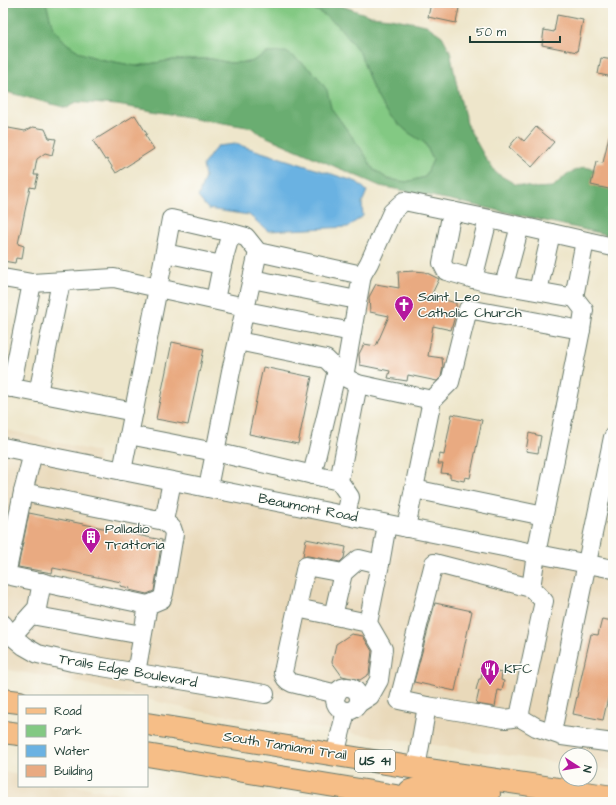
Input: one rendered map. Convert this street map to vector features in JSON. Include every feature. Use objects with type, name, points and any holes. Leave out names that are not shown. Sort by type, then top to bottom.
[{"type":"main road","points":[[3,700],[18,702]]},
{"type":"main road","name":"South Tamiami Trail","points":[[148,724],[416,768],[613,798]]},
{"type":"main road","points":[[3,732],[18,734]]},
{"type":"main road","name":"US 41","points":[[148,756],[414,801]]},
{"type":"main road","points":[[225,768],[303,767],[389,780],[399,779],[409,775],[416,768]]},
{"type":"main road","points":[[414,801],[412,790],[423,787],[498,794],[568,791]]},
{"type":"street","points":[[346,515],[350,497],[340,481],[346,377],[352,332],[362,274],[369,263],[392,212],[404,201],[488,218],[613,247]]},
{"type":"street","points":[[452,211],[442,263],[446,271],[479,280],[574,297],[584,310],[536,554],[531,588]]},
{"type":"street","points":[[479,280],[488,218]]},
{"type":"street","points":[[122,471],[172,219],[246,237],[258,252],[362,274]]},
{"type":"street","points":[[504,285],[520,226]]},
{"type":"street","points":[[215,300],[223,261],[231,233]]},
{"type":"street","points":[[538,291],[552,233]]},
{"type":"street","points":[[574,297],[585,241]]},
{"type":"street","points":[[208,488],[258,252]]},
{"type":"street","points":[[165,253],[217,264],[223,261]]},
{"type":"street","points":[[3,278],[32,283],[114,278],[215,300],[245,309],[352,332]]},
{"type":"street","points":[[252,279],[357,300]]},
{"type":"street","points":[[38,393],[61,282]]},
{"type":"street","points":[[32,283],[7,387],[134,412]]},
{"type":"street","points":[[406,528],[432,400],[450,382],[468,309],[581,330]]},
{"type":"street","points":[[238,341],[326,359],[346,377],[432,400]]},
{"type":"street","points":[[312,475],[346,377]]},
{"type":"street","points":[[129,435],[215,452],[340,481]]},
{"type":"street","points":[[552,732],[588,564],[613,437]]},
{"type":"street","name":"Beaumont Road","points":[[3,447],[613,569]]},
{"type":"street","points":[[23,492],[164,521],[172,528],[174,534],[162,599],[148,605],[6,574],[23,492],[33,453]]},
{"type":"street","points":[[164,521],[172,481]]},
{"type":"street","points":[[414,489],[544,516]]},
{"type":"street","points":[[343,573],[306,566],[283,672],[284,676],[292,684],[337,694],[337,705],[339,708],[352,707],[370,696],[380,680],[383,649],[368,623],[387,524]]},
{"type":"street","points":[[333,616],[343,573],[359,559],[380,564]]},
{"type":"street","points":[[519,717],[544,601],[531,588],[434,563],[399,700],[505,719],[519,717],[536,727],[562,736],[613,743]]},
{"type":"street","points":[[8,630],[31,615],[37,608],[42,582]]},
{"type":"street","points":[[136,673],[148,605]]},
{"type":"street","points":[[297,608],[368,623]]},
{"type":"street","points":[[31,615],[142,635]]},
{"type":"street","name":"Trails Edge Boulevard","points":[[8,630],[24,646],[38,654],[72,662],[265,694]]},
{"type":"street","points":[[416,768],[427,706]]},
{"type":"street","points":[[335,755],[352,707]]},
{"type":"shaded area","points":[[3,429],[98,452],[97,472],[613,562],[613,770],[598,768],[598,747],[558,747],[558,763],[191,710],[148,699],[148,695],[130,695],[77,682],[3,669]]},
{"type":"shaded area","points":[[3,772],[18,775],[18,787],[83,787],[162,802],[3,802]]},
{"type":"green space","points":[[3,3],[46,3],[53,28],[66,43],[81,53],[99,59],[136,66],[173,60],[193,59],[212,59],[230,63],[251,62],[267,53],[286,52],[316,75],[327,90],[331,108],[364,153],[373,169],[388,179],[406,182],[425,177],[433,160],[425,143],[409,133],[393,119],[382,105],[373,89],[360,53],[337,24],[320,12],[305,6],[308,3],[333,3],[371,16],[426,25],[442,36],[450,51],[458,91],[468,127],[486,159],[496,173],[515,184],[533,188],[553,187],[567,174],[584,167],[603,171],[613,178],[613,236],[451,200],[380,186],[260,134],[253,128],[117,105],[76,102],[67,108],[3,91]]},
{"type":"green space","points":[[46,3],[293,3],[320,12],[337,24],[360,53],[373,89],[382,105],[393,119],[409,133],[425,143],[433,160],[425,177],[406,182],[388,179],[373,169],[364,153],[331,108],[326,90],[316,75],[301,62],[267,53],[251,62],[230,63],[212,59],[193,59],[173,60],[136,66],[99,59],[81,53],[66,43],[53,28]]},
{"type":"water","points":[[236,144],[357,182],[367,191],[362,203],[363,216],[348,227],[268,231],[249,215],[208,209],[198,197],[205,177],[203,165],[217,146]]},
{"type":"building","points":[[431,3],[452,3],[451,6],[459,8],[456,23],[428,17]]},
{"type":"building","points":[[557,15],[583,20],[577,52],[542,45],[544,30],[554,32]]},
{"type":"building","points":[[601,58],[613,60],[613,77],[598,74]]},
{"type":"building","points":[[135,115],[147,134],[145,135],[154,149],[116,173],[107,159],[105,160],[93,141]]},
{"type":"building","points":[[3,127],[25,131],[33,127],[45,129],[49,138],[56,139],[52,155],[45,153],[37,159],[34,175],[38,175],[35,188],[30,187],[18,244],[24,246],[22,259],[16,258],[15,263],[3,261]]},
{"type":"building","points":[[536,127],[554,142],[532,167],[509,147],[518,136],[524,141]]},
{"type":"building","points":[[609,136],[613,136],[613,190],[591,185],[596,162],[603,163]]},
{"type":"building","points":[[398,272],[425,272],[439,279],[431,296],[456,303],[456,312],[451,330],[433,326],[428,356],[442,358],[443,367],[441,377],[437,381],[408,375],[407,381],[388,378],[390,371],[360,365],[359,354],[364,344],[376,346],[389,316],[370,312],[369,297],[376,284],[399,288]]},
{"type":"building","points":[[172,342],[204,349],[188,425],[156,419]]},
{"type":"building","points":[[263,367],[312,377],[298,444],[249,434]]},
{"type":"building","points":[[452,414],[482,420],[470,478],[465,477],[464,481],[450,478],[450,474],[441,473],[443,464],[438,464],[440,454],[444,455]]},
{"type":"building","points":[[529,433],[541,436],[538,453],[526,451]]},
{"type":"building","name":"Palladio Trattoria","points":[[29,513],[162,540],[154,591],[147,594],[129,590],[130,588],[120,586],[121,582],[53,568],[52,573],[18,567]]},
{"type":"building","points":[[306,539],[346,547],[344,558],[340,562],[303,556]]},
{"type":"building","points":[[435,603],[472,611],[455,691],[414,682]]},
{"type":"building","points":[[602,619],[613,621],[613,676],[603,720],[573,714],[591,634],[598,635]]},
{"type":"building","points":[[351,634],[363,636],[372,651],[369,674],[360,680],[342,676],[332,662],[336,644]]},
{"type":"building","name":"KFC","points":[[483,669],[502,673],[501,680],[504,681],[502,691],[498,690],[495,707],[476,704],[479,691],[476,690],[479,679],[481,679]]},
{"type":"place","name":"Saint Leo Catholic Church","points":[[404,322]]},
{"type":"place","name":"Palladio Trattoria","points":[[91,554]]},
{"type":"place","name":"KFC","points":[[490,686]]}]
